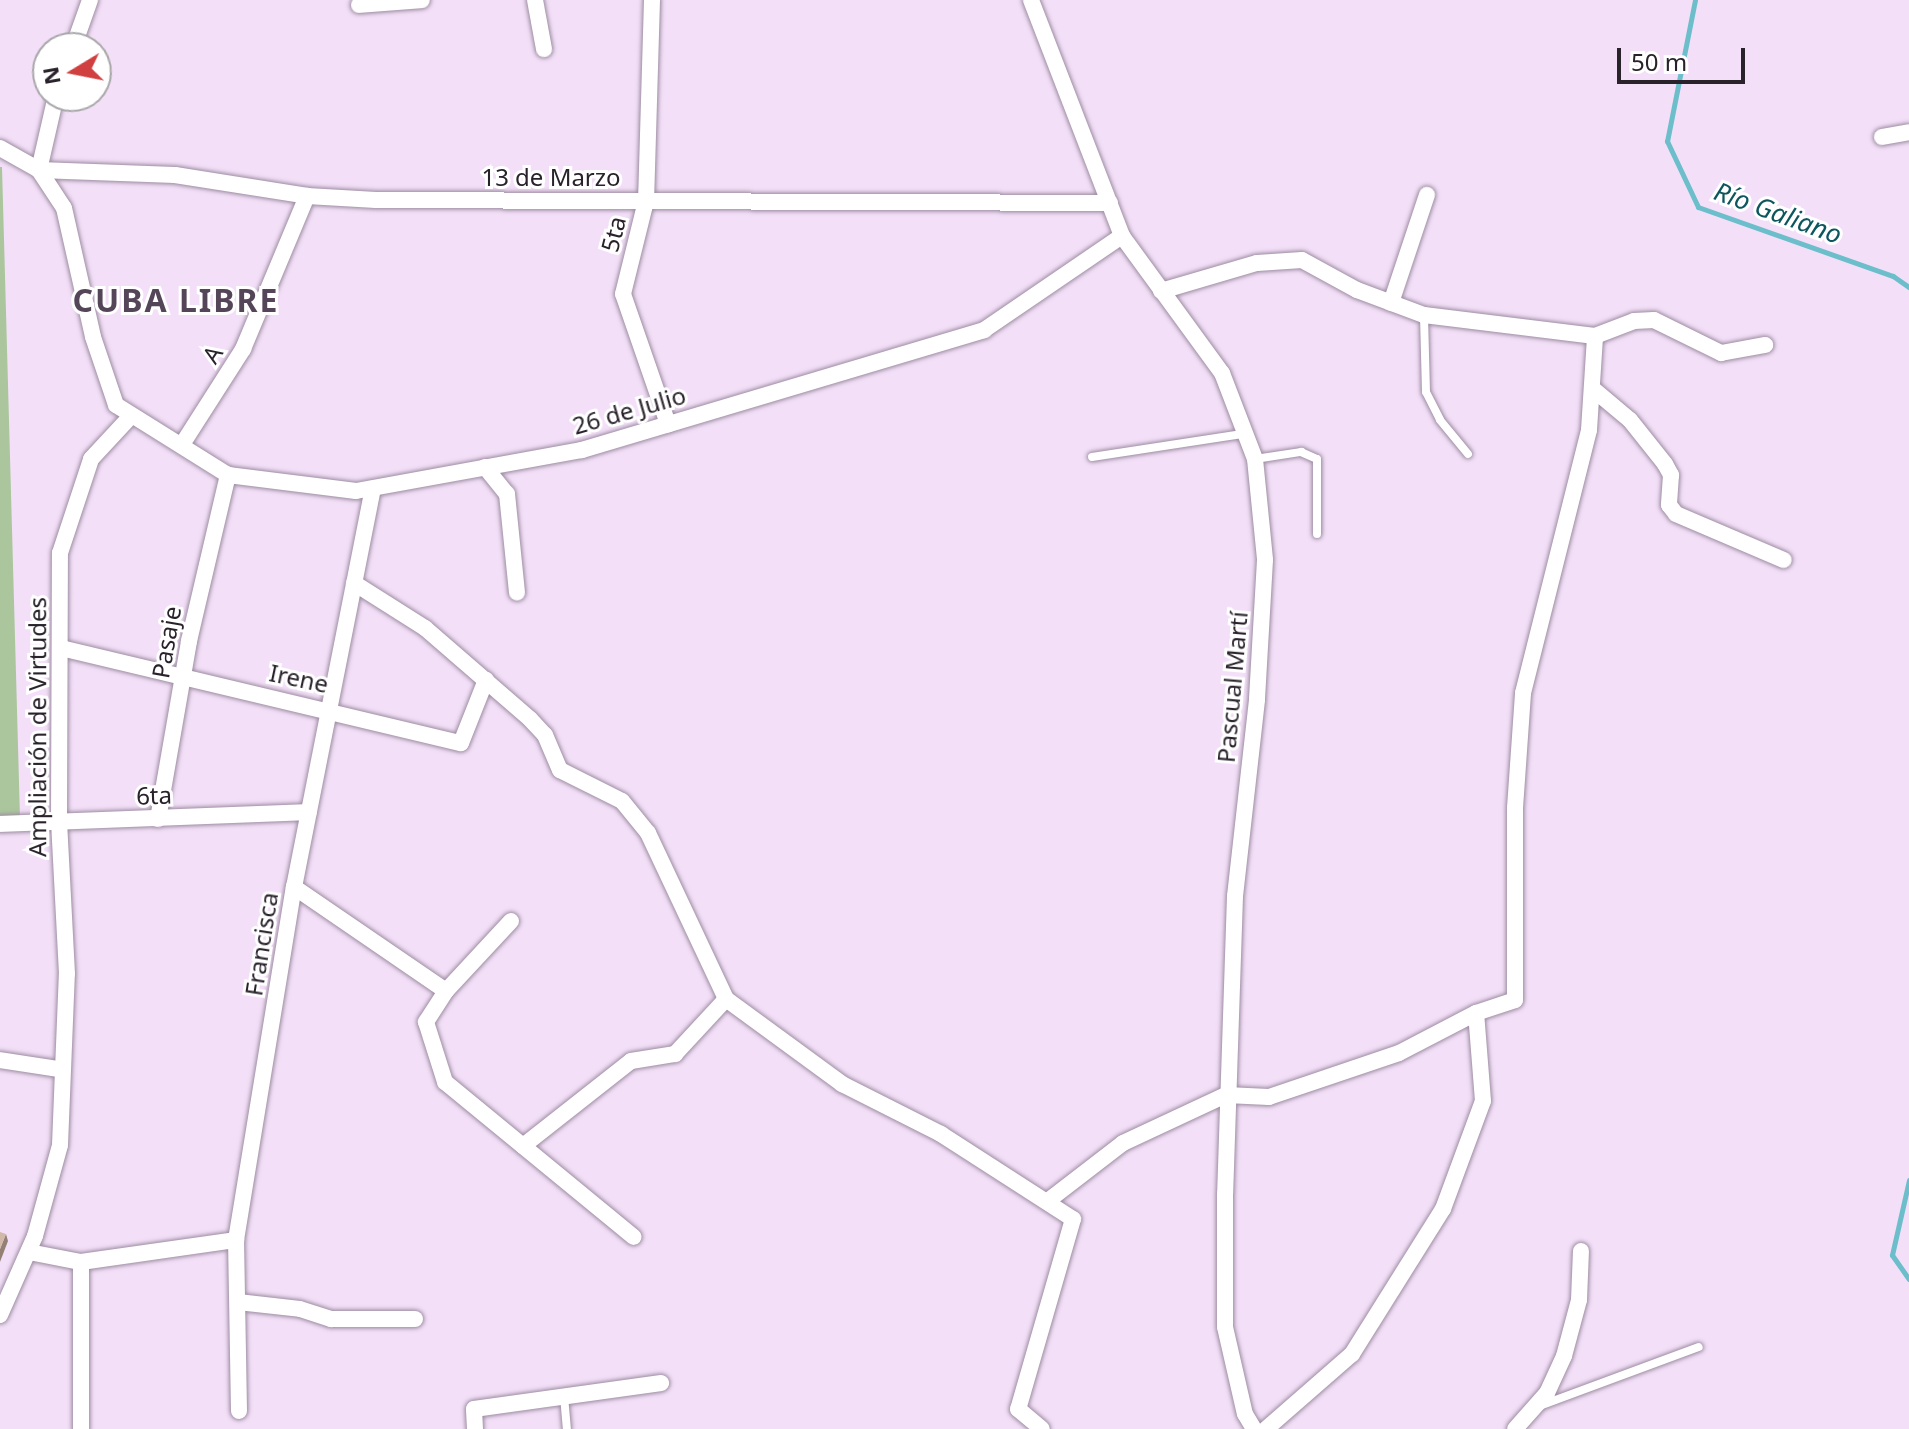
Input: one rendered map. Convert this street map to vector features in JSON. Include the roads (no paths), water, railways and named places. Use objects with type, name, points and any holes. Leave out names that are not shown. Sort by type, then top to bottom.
[{"type":"street","points":[[79,32],[90,0]]},
{"type":"street","points":[[359,5],[422,0]]},
{"type":"street","points":[[535,0],[544,49]]},
{"type":"street","name":"5ta","points":[[652,0],[646,201],[623,294],[668,424]]},
{"type":"street","name":"Pascual Martí","points":[[1031,0],[1122,236],[1222,373],[1242,434],[1255,459],[1265,560],[1257,700],[1235,896],[1226,1095],[1225,1327],[1245,1414],[1254,1429]]},
{"type":"street","points":[[52,112],[39,170],[64,208],[93,337],[116,405],[131,416]]},
{"type":"street","points":[[1882,137],[1909,132]]},
{"type":"street","name":"13 de Marzo","points":[[0,148],[39,170],[175,175],[307,196],[1110,203]]},
{"type":"street","points":[[1391,303],[1427,195]]},
{"type":"street","name":"A","points":[[183,443],[243,349],[307,196]]},
{"type":"street","name":"26 de Julio","points":[[131,416],[183,443],[228,475],[277,485],[373,489],[582,450],[984,330],[1122,236]]},
{"type":"street","points":[[1161,291],[1257,263],[1302,260],[1391,303],[1424,315],[1595,336],[1634,321],[1654,320],[1721,353],[1765,345]]},
{"type":"street","points":[[1049,1200],[1123,1143],[1226,1095],[1269,1097],[1399,1053],[1476,1013],[1515,1000],[1515,808],[1523,693],[1589,430],[1595,336]]},
{"type":"street","points":[[1593,389],[1630,420],[1665,464],[1671,475],[1669,505],[1676,514],[1784,560]]},
{"type":"street","name":"Ampliación de Virtudes","points":[[0,1315],[29,1252],[60,1145],[59,1069],[67,974],[59,822],[60,553],[91,459],[131,416]]},
{"type":"street","points":[[485,467],[507,494],[517,592]]},
{"type":"street","name":"Pasaje","points":[[158,819],[184,679],[228,475]]},
{"type":"street","name":"Francisca","points":[[239,1411],[236,1240],[294,887],[373,489]]},
{"type":"street","points":[[354,583],[425,628],[486,680],[545,735],[560,770],[622,801],[648,833],[726,999],[842,1084],[941,1134],[1049,1200],[1073,1219],[1018,1409],[1042,1429]]},
{"type":"street","name":"Irene","points":[[61,648],[184,679],[330,708],[461,743],[486,680]]},
{"type":"street","name":"6ta","points":[[0,824],[309,812]]},
{"type":"street","points":[[294,887],[446,991]]},
{"type":"street","points":[[511,921],[446,991],[426,1022],[445,1082],[634,1237]]},
{"type":"street","points":[[523,1146],[631,1061],[675,1054],[726,999]]},
{"type":"street","points":[[1266,1429],[1352,1354],[1443,1209],[1483,1101],[1476,1013]]},
{"type":"street","points":[[0,1060],[59,1069]]},
{"type":"street","points":[[29,1252],[81,1262],[236,1240]]},
{"type":"street","points":[[1515,1429],[1534,1408],[1564,1356],[1579,1300],[1581,1251]]},
{"type":"street","points":[[81,1262],[81,1429]]},
{"type":"street","points":[[238,1302],[300,1309],[331,1319],[415,1319]]},
{"type":"street","points":[[475,1429],[474,1409],[661,1383]]},
{"type":"lane","points":[[1424,315],[1426,392],[1440,420],[1468,454]]},
{"type":"lane","points":[[1092,457],[1242,434]]},
{"type":"lane","points":[[1255,459],[1301,452],[1317,459],[1317,534]]},
{"type":"lane","points":[[1534,1408],[1699,1347]]},
{"type":"lane","points":[[564,1396],[567,1429]]},
{"type":"waterway","name":"Río Galiano","points":[[1695,0],[1667,141],[1698,207],[1893,276],[1909,287]]},
{"type":"waterway","name":"Río Galiano","points":[[1909,1180],[1892,1255],[1909,1279]]},
{"type":"district","name":"CUBA LIBRE","points":[[176,300]]}]
